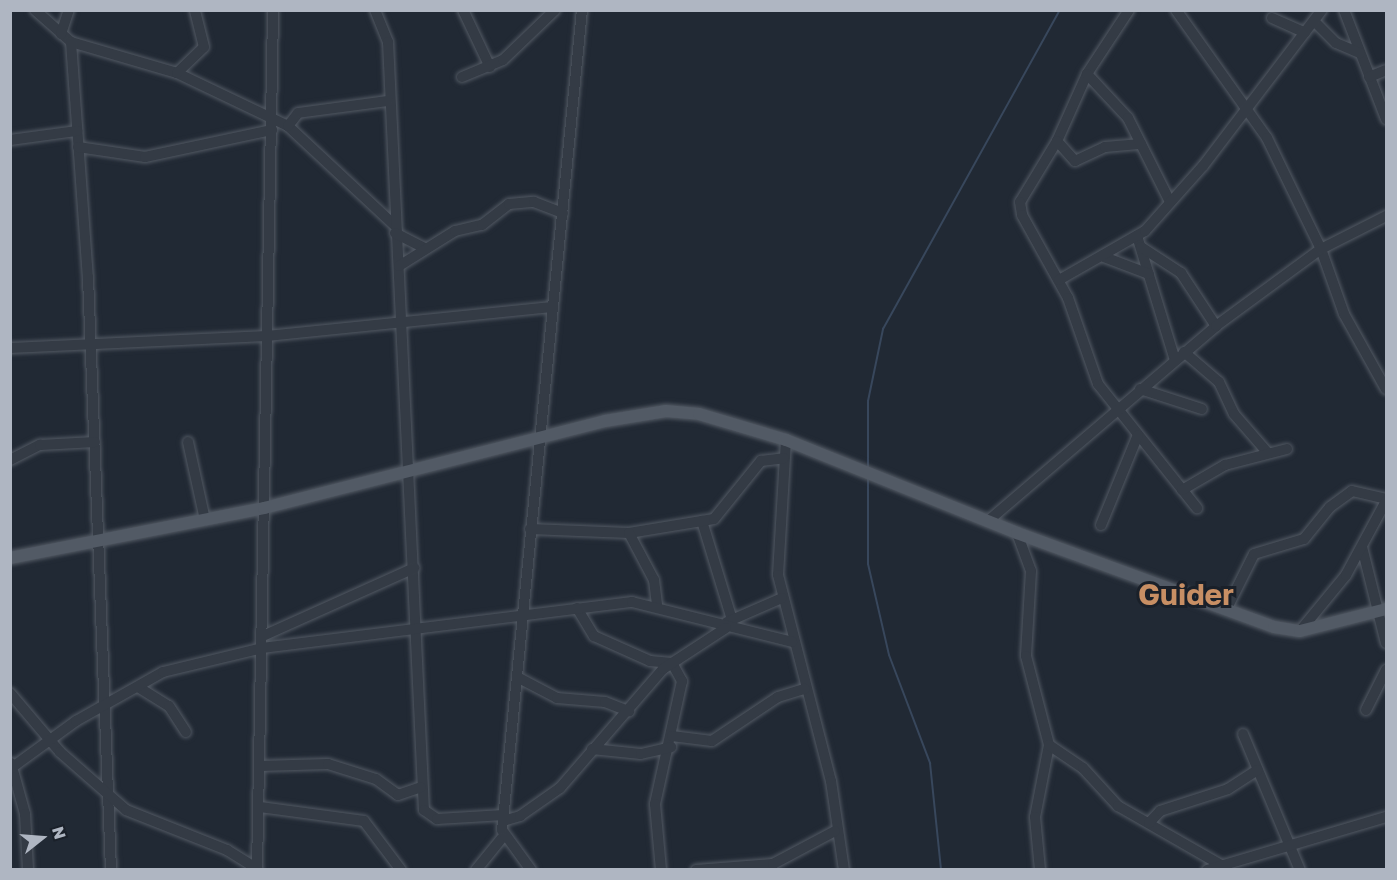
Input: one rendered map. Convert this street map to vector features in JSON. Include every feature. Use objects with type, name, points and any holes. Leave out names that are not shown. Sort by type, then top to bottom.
[{"type":"main road","points":[[10,558],[264,508],[408,473],[541,437],[666,411],[710,417],[815,450],[1017,533],[1274,627],[1300,631],[1381,610]]},
{"type":"street","points":[[34,10],[71,42],[177,74],[288,126],[394,229],[424,248]]},
{"type":"street","points":[[61,34],[69,10]]},
{"type":"street","points":[[177,74],[204,47],[195,10]]},
{"type":"street","points":[[10,693],[49,741],[109,796],[149,822],[226,850],[258,869],[273,10]]},
{"type":"street","points":[[375,10],[388,42],[388,101],[394,229],[404,326],[408,473],[417,626],[421,787],[429,817],[503,818],[544,801],[672,663],[726,625],[782,598]]},
{"type":"street","points":[[464,10],[490,67]]},
{"type":"street","points":[[462,78],[490,67],[555,10]]},
{"type":"street","points":[[476,870],[502,838],[582,10]]},
{"type":"street","points":[[1129,10],[1087,74],[1058,141],[1020,202],[1059,280],[1088,362],[1115,411],[1138,435],[1197,508]]},
{"type":"street","points":[[1176,10],[1249,107],[1321,249],[1344,314],[1386,389]]},
{"type":"street","points":[[1059,280],[1104,257],[1137,236],[1170,202],[1249,107],[1322,10]]},
{"type":"street","points":[[1344,10],[1386,119]]},
{"type":"street","points":[[1272,18],[1305,33]]},
{"type":"street","points":[[1314,21],[1336,43],[1360,53]]},
{"type":"street","points":[[71,42],[95,442],[111,870]]},
{"type":"street","points":[[1369,77],[1386,70]]},
{"type":"street","points":[[1087,74],[1117,103],[1142,144],[1170,202]]},
{"type":"street","points":[[288,126],[298,113],[388,101]]},
{"type":"street","points":[[78,147],[145,157],[272,130]]},
{"type":"street","points":[[10,140],[77,132]]},
{"type":"street","points":[[1058,141],[1075,161],[1105,147],[1142,144]]},
{"type":"street","points":[[399,266],[424,248],[482,225],[509,204],[534,202],[563,213]]},
{"type":"street","points":[[988,520],[1216,326],[1321,249],[1386,216]]},
{"type":"street","points":[[1137,236],[1180,356],[1219,382],[1234,414],[1267,452]]},
{"type":"street","points":[[1141,247],[1181,273],[1216,326]]},
{"type":"street","points":[[1104,257],[1149,274]]},
{"type":"street","points":[[10,348],[90,346],[404,326],[552,307]]},
{"type":"street","points":[[1140,390],[1202,409]]},
{"type":"street","points":[[1101,525],[1138,435]]},
{"type":"street","points":[[786,440],[777,550],[782,598],[831,781],[835,831],[844,870]]},
{"type":"street","points":[[10,460],[40,445],[95,442]]},
{"type":"street","points":[[188,442],[205,520]]},
{"type":"street","points":[[1182,490],[1225,465],[1267,452],[1287,449]]},
{"type":"street","points":[[531,529],[629,533],[702,521],[726,509],[761,461],[784,458]]},
{"type":"street","points":[[1227,608],[1254,554],[1304,539],[1330,507],[1352,492],[1386,500],[1362,547],[1300,631]]},
{"type":"street","points":[[702,521],[726,625]]},
{"type":"street","points":[[629,533],[654,580],[657,605]]},
{"type":"street","points":[[1017,533],[1031,571],[1026,656],[1049,745],[1035,817],[1040,870]]},
{"type":"street","points":[[1362,547],[1381,610],[1386,642]]},
{"type":"street","points":[[263,636],[414,568]]},
{"type":"street","points":[[28,870],[25,814],[11,766],[105,705],[138,687],[198,660],[262,648],[523,613],[657,605],[792,642]]},
{"type":"street","points":[[577,608],[594,636],[650,661],[672,663]]},
{"type":"street","points":[[661,870],[655,804],[672,742],[683,684],[672,663]]},
{"type":"street","points":[[1366,710],[1386,670]]},
{"type":"street","points":[[517,677],[557,698],[605,702],[629,711]]},
{"type":"street","points":[[138,687],[169,706],[186,732]]},
{"type":"street","points":[[592,749],[640,754],[672,742],[712,741],[778,697],[805,689]]},
{"type":"street","points":[[1243,734],[1300,870]]},
{"type":"street","points":[[1049,745],[1083,768],[1118,806],[1221,865]]},
{"type":"street","points":[[260,766],[328,765],[376,779],[398,795],[421,787]]},
{"type":"street","points":[[1149,823],[1164,809],[1228,789],[1257,770]]},
{"type":"street","points":[[260,807],[364,821],[400,870]]},
{"type":"street","points":[[1207,870],[1386,817]]},
{"type":"street","points":[[696,870],[757,868],[796,855],[835,831]]},
{"type":"street","points":[[502,838],[531,870]]},
{"type":"waterway","points":[[868,467],[868,401],[883,329],[1060,10]]},
{"type":"waterway","points":[[868,479],[868,564],[889,655],[930,763],[941,870]]},
{"type":"district","name":"Guider","points":[[1186,594]]}]
